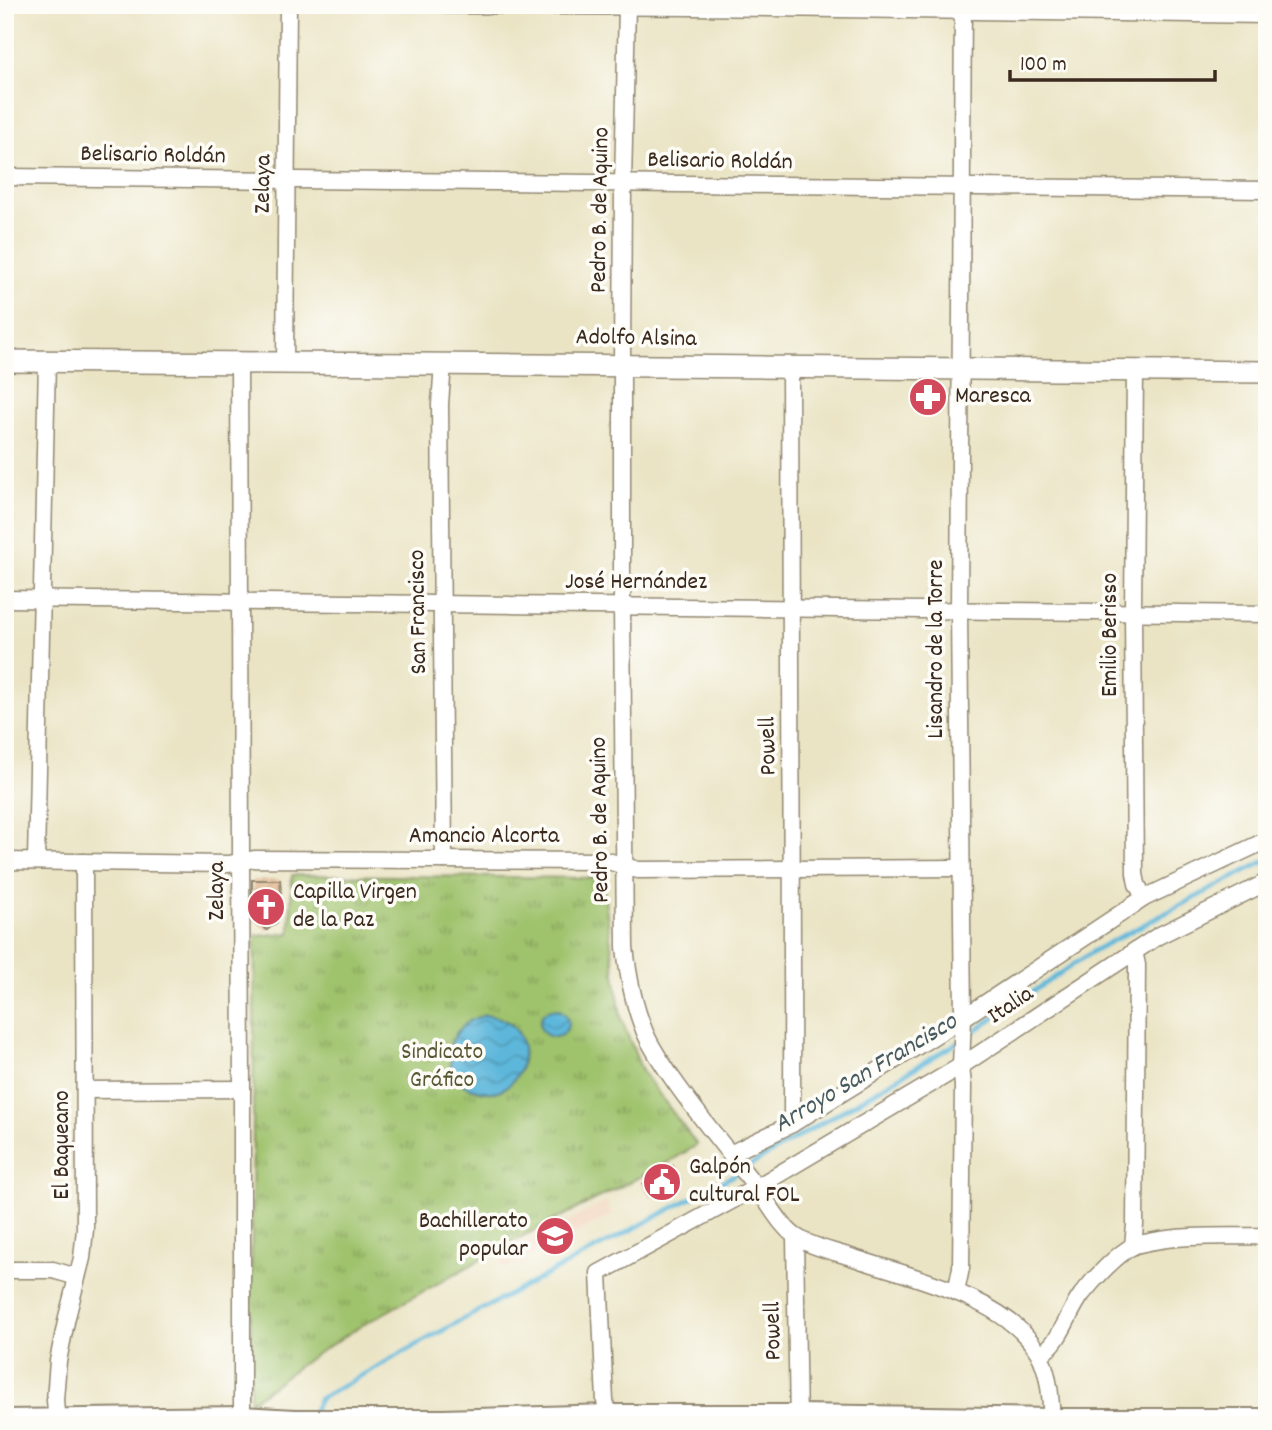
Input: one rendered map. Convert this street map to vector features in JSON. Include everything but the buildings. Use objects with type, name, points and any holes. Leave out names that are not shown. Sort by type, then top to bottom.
[{"type":"main road","points":[[5,1422],[242,1419],[428,1423],[1267,1421]]},
{"type":"street","name":"Zelaya","points":[[285,363],[288,5]]},
{"type":"street","points":[[447,5],[963,8],[1267,15]]},
{"type":"street","name":"Pedro B. de Aquino","points":[[627,6],[623,184],[622,605],[625,947],[628,973],[644,1032],[662,1063],[795,1237]]},
{"type":"street","name":"Lisandro de la Torre","points":[[957,1292],[961,1268],[963,1086],[959,610],[963,8]]},
{"type":"street","name":"Belisario Roldán","points":[[5,177],[1267,190]]},
{"type":"street","name":"Adolfo Alsina","points":[[5,360],[1267,372]]},
{"type":"street","points":[[36,861],[47,361]]},
{"type":"street","name":"Zelaya","points":[[239,363],[242,1419]]},
{"type":"street","name":"San Francisco","points":[[443,364],[440,404],[444,860]]},
{"type":"street","name":"Powell","points":[[790,368],[792,1124]]},
{"type":"street","name":"Emilio Berisso","points":[[1135,370],[1135,874],[1144,898]]},
{"type":"street","name":"José Hernández","points":[[5,599],[1267,614]]},
{"type":"street","name":"Italia","points":[[734,1159],[962,1024],[1144,898],[1267,840]]},
{"type":"street","name":"Amancio Alcorta","points":[[5,861],[229,864],[254,859],[608,861],[638,870],[961,868]]},
{"type":"street","name":"El Baqueano","points":[[57,1423],[55,1400],[58,1361],[84,1246],[85,1229],[84,862]]},
{"type":"street","name":"Italia","points":[[610,1421],[606,1401],[599,1273],[961,1060],[1158,936],[1267,881]]},
{"type":"street","points":[[1133,1246],[1137,965],[1134,951]]},
{"type":"street","points":[[85,1090],[242,1089]]},
{"type":"street","points":[[1040,1354],[1049,1349],[1055,1341],[1081,1295],[1099,1275],[1133,1246],[1179,1238],[1267,1236]]},
{"type":"street","points":[[795,1237],[957,1292],[1013,1324],[1040,1354],[1048,1379],[1052,1423]]},
{"type":"street","name":"Powell","points":[[795,1237],[798,1421]]},
{"type":"street","points":[[5,1270],[53,1270],[77,1276]]},
{"type":"shaded area","name":"Bachillerato popular","points":[[606,1202],[612,1215],[504,1269],[498,1256]]},
{"type":"green space","name":"Sindicato Gráfico","points":[[292,875],[597,878],[603,885],[621,1018],[642,1071],[697,1145],[527,1234],[361,1326],[310,1358],[250,1402],[255,936],[290,933]]},
{"type":"water","points":[[554,1009],[564,1013],[568,1023],[564,1033],[554,1037],[544,1033],[540,1023],[544,1013]]},
{"type":"water","points":[[486,1015],[502,1019],[514,1028],[521,1039],[523,1053],[515,1079],[505,1088],[492,1092],[467,1087],[457,1079],[450,1053],[454,1037],[463,1026]]},
{"type":"waterway","name":"Arroyo San Francisco","points":[[967,1036],[1095,950],[1267,860]]},
{"type":"waterway","name":"Arroyo San Francisco","points":[[312,1414],[319,1399],[727,1179],[957,1043]]},
{"type":"place","name":"Maresca","points":[[928,397]]},
{"type":"place","name":"Capilla Virgen de la Paz","points":[[266,907]]},
{"type":"place","name":"Galpón cultural FOL","points":[[662,1182]]},
{"type":"place","name":"Bachillerato popular","points":[[555,1236]]}]
